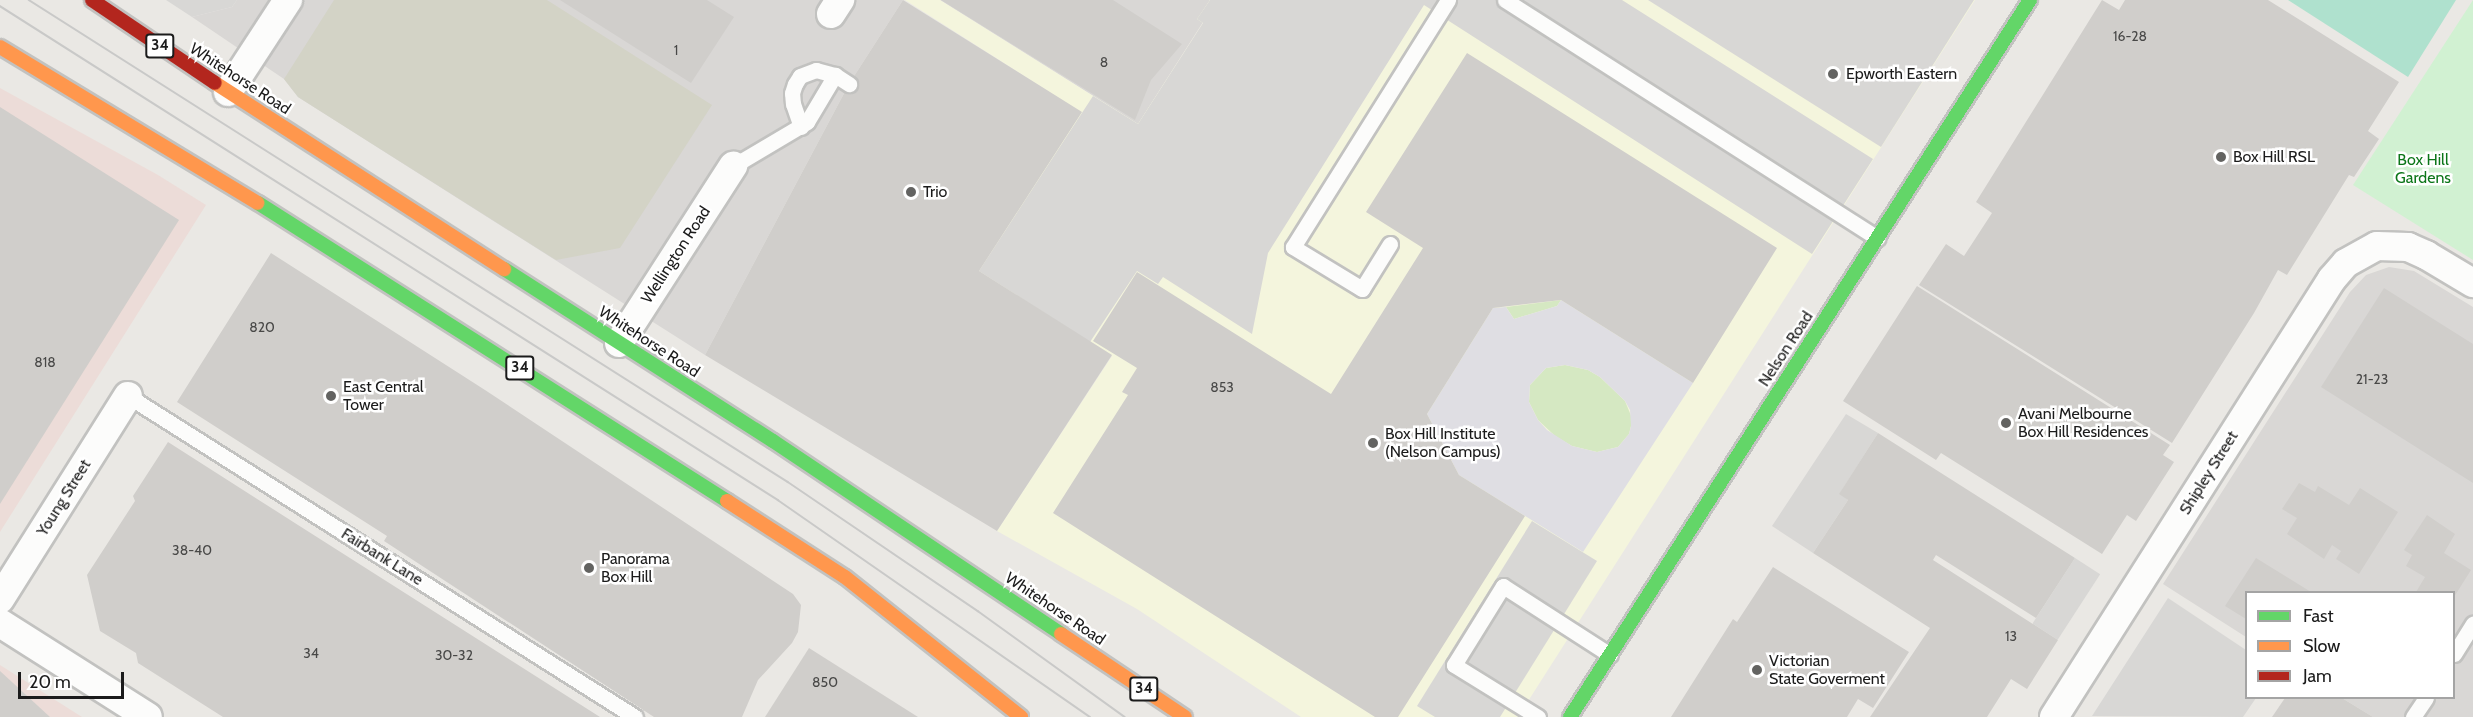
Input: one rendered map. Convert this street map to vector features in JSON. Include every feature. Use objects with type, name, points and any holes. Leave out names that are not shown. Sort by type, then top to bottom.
[{"type":"main road","name":"Whitehorse Road","points":[[92,0],[228,92],[773,441],[1185,717]]},
{"type":"main road","name":"Nelson Road","points":[[1570,717],[2030,0]]},
{"type":"main road","name":"34","points":[[0,47],[202,168],[574,402],[845,577],[1022,717]]},
{"type":"street","points":[[228,92],[288,0]]},
{"type":"street","name":"Wellington Road","points":[[619,343],[733,166]]},
{"type":"street","name":"Shipley Street","points":[[2054,717],[2332,279],[2346,263],[2362,252],[2379,246],[2408,248],[2426,255],[2473,283]]},
{"type":"street","name":"Young Street","points":[[0,599],[128,396]]},
{"type":"street","points":[[0,623],[148,717]]},
{"type":"lane","points":[[1390,244],[1362,290],[1293,247],[1448,0]]},
{"type":"lane","points":[[1505,0],[1877,238]]},
{"type":"lane","points":[[801,127],[793,104],[792,93],[800,76],[816,70],[835,75],[849,84]]},
{"type":"lane","points":[[733,166],[807,122],[835,75]]},
{"type":"lane","name":"Fairbank Lane","points":[[128,396],[635,717]]},
{"type":"lane","points":[[1538,717],[1454,665],[1503,586],[1610,655]]},
{"type":"lane","points":[[2455,652],[2473,624]]},
{"type":"lane","points":[[2413,717],[2425,699]]},
{"type":"shaded area","points":[[166,0],[237,0],[232,7],[192,17]]},
{"type":"shaded area","points":[[237,0],[903,0],[849,84],[705,355],[298,97],[284,79],[192,17],[232,7]]},
{"type":"shaded area","points":[[334,0],[547,0],[712,105],[620,248],[556,260],[298,97],[284,79]]},
{"type":"shaded area","name":"Box Hill Institute (Nelson Campus)","points":[[905,0],[940,0],[1138,124],[1203,23],[1197,19],[1210,0],[1975,0],[1518,717],[1301,717],[1137,609],[997,531],[1112,356],[979,271],[1081,112]]},
{"type":"shaded area","points":[[940,0],[1210,0],[1198,19],[1203,22],[1138,124]]},
{"type":"shaded area","points":[[1210,0],[1622,0],[1873,159],[1812,254],[1424,5],[1268,253],[1252,334],[1163,277],[1158,284],[1137,271],[1090,342],[979,271],[1093,96],[1138,124],[1203,23],[1197,19]]},
{"type":"shaded area","name":"Epworth Eastern","points":[[1648,0],[1974,0],[1881,147]]},
{"type":"shaded area","points":[[2288,0],[2456,0],[2408,77]]},
{"type":"shaded area","points":[[0,88],[158,175],[206,205],[0,532]]},
{"type":"shaded area","points":[[2389,267],[2414,271],[2473,307],[2473,717],[2373,717],[2344,699],[2455,699],[2455,591],[2245,591],[2245,636],[2163,584],[2350,292],[2366,275]]},
{"type":"shaded area","points":[[1561,300],[1693,383],[1583,552],[1459,475],[1427,414],[1493,308],[1506,307],[1514,319],[1557,306]],"holes":[[[1565,365],[1588,370],[1600,377],[1625,401],[1630,410],[1629,434],[1618,447],[1597,452],[1572,446],[1547,430],[1538,420],[1529,402],[1530,385],[1546,368]]]},
{"type":"shaded area","points":[[1846,414],[1878,433],[1840,493],[1848,500],[1813,553],[1772,526]]},
{"type":"shaded area","points":[[1532,521],[1597,561],[1500,717],[1435,717],[1417,706]]},
{"type":"shaded area","points":[[2075,558],[2100,574],[2058,640],[2033,623]]},
{"type":"shaded area","points":[[2168,598],[2245,649],[2245,699],[2255,699],[2243,717],[2092,716]]},
{"type":"shaded area","points":[[0,665],[82,717],[0,717]]},
{"type":"green space","name":"Box Hill Gardens","points":[[2473,0],[2473,260],[2353,185]]},
{"type":"green space","points":[[1561,300],[1557,306],[1514,319],[1506,307]]},
{"type":"green space","points":[[1565,365],[1588,370],[1600,377],[1625,401],[1632,418],[1631,426],[1629,434],[1618,447],[1597,452],[1572,446],[1555,436],[1538,420],[1529,402],[1530,385],[1546,368]]},
{"type":"building","points":[[560,0],[707,0],[734,17],[691,83]]},
{"type":"building","name":"Trio","points":[[903,0],[1082,112],[979,271],[1112,355],[997,531],[705,355],[849,84]]},
{"type":"building","points":[[941,0],[1113,0],[1182,44],[1151,80],[1135,120]]},
{"type":"building","points":[[2102,0],[2119,10],[2125,0],[2268,0],[2399,82],[2368,131],[2379,139],[2354,177],[2349,175],[2287,275],[2278,270],[2254,313],[2172,443],[1919,285],[1946,244],[1964,256],[1992,213],[1976,202]]},
{"type":"building","points":[[1467,53],[1777,248],[1693,383],[1561,300],[1493,308],[1427,414],[1459,475],[1525,516],[1398,717],[1375,717],[1053,513],[1128,395],[1122,392],[1137,368],[1093,341],[1137,272],[1331,394],[1423,248],[1366,212]]},
{"type":"building","points":[[0,107],[179,220],[0,504]]},
{"type":"building","name":"Panorama Box Hill","points":[[271,253],[485,390],[793,594],[801,605],[798,632],[792,643],[758,680],[742,717],[654,717],[384,541],[387,536],[177,402]]},
{"type":"building","name":"Avani Melbourne Box Hill Residences","points":[[1917,286],[2170,445],[2163,455],[2174,462],[2136,521],[2127,515],[2102,554],[1941,453],[1936,460],[1843,401]]},
{"type":"building","points":[[2384,288],[2473,344],[2473,483],[2321,387]]},
{"type":"building","points":[[1878,433],[2075,558],[2036,618],[1936,555],[1933,560],[2058,640],[2027,689],[2011,679],[1987,717],[1870,717],[1930,628],[1813,553],[1848,500],[1839,494]]},
{"type":"building","points":[[168,442],[600,717],[223,717],[138,663],[136,653],[100,631],[87,575],[135,501],[133,496]]},
{"type":"building","points":[[2299,483],[2315,492],[2318,486],[2349,505],[2360,488],[2398,512],[2359,574],[2336,559],[2341,551],[2332,545],[2324,559],[2287,534],[2297,518],[2282,509]]},
{"type":"building","points":[[2427,515],[2455,534],[2444,553],[2471,570],[2455,595],[2455,591],[2417,591],[2425,577],[2406,566],[2412,555],[2404,550]]},
{"type":"building","points":[[2256,558],[2309,591],[2245,591],[2245,618],[2225,606]]},
{"type":"building","points":[[1773,567],[1909,652],[1873,708],[1858,699],[1847,717],[1671,717],[1733,619],[1737,622]]},
{"type":"building","points":[[809,648],[918,717],[765,717]]},
{"type":"building","points":[[0,671],[50,717],[0,717]]},
{"type":"building","points":[[2284,699],[2344,699],[2373,717],[2272,717]]},
{"type":"tram line","points":[[29,0],[788,482],[978,611],[1125,717]]},
{"type":"tram line","points":[[0,6],[778,500],[1090,717]]},
{"type":"traffic: fast","points":[[1570,717],[2030,0]]},
{"type":"traffic: fast","points":[[258,203],[727,501]]},
{"type":"traffic: fast","points":[[504,269],[773,441],[1061,634]]},
{"type":"traffic: slow","points":[[0,47],[258,203]]},
{"type":"traffic: slow","points":[[215,83],[504,269]]},
{"type":"traffic: slow","points":[[727,501],[845,577],[1021,717]]},
{"type":"traffic: slow","points":[[1061,634],[1185,717]]},
{"type":"traffic: jam","points":[[92,0],[215,83]]},
{"type":"place","name":"Epworth Eastern","points":[[1833,74]]},
{"type":"place","name":"Box Hill RSL","points":[[2221,157]]},
{"type":"place","name":"Trio","points":[[911,192]]},
{"type":"place","name":"East Central Tower","points":[[331,396]]},
{"type":"place","name":"Avani Melbourne Box Hill Residences","points":[[2006,423]]},
{"type":"place","name":"Box Hill Institute (Nelson Campus)","points":[[1373,443]]},
{"type":"place","name":"Panorama Box Hill","points":[[589,568]]},
{"type":"place","name":"Victorian State Goverment","points":[[1757,670]]}]
